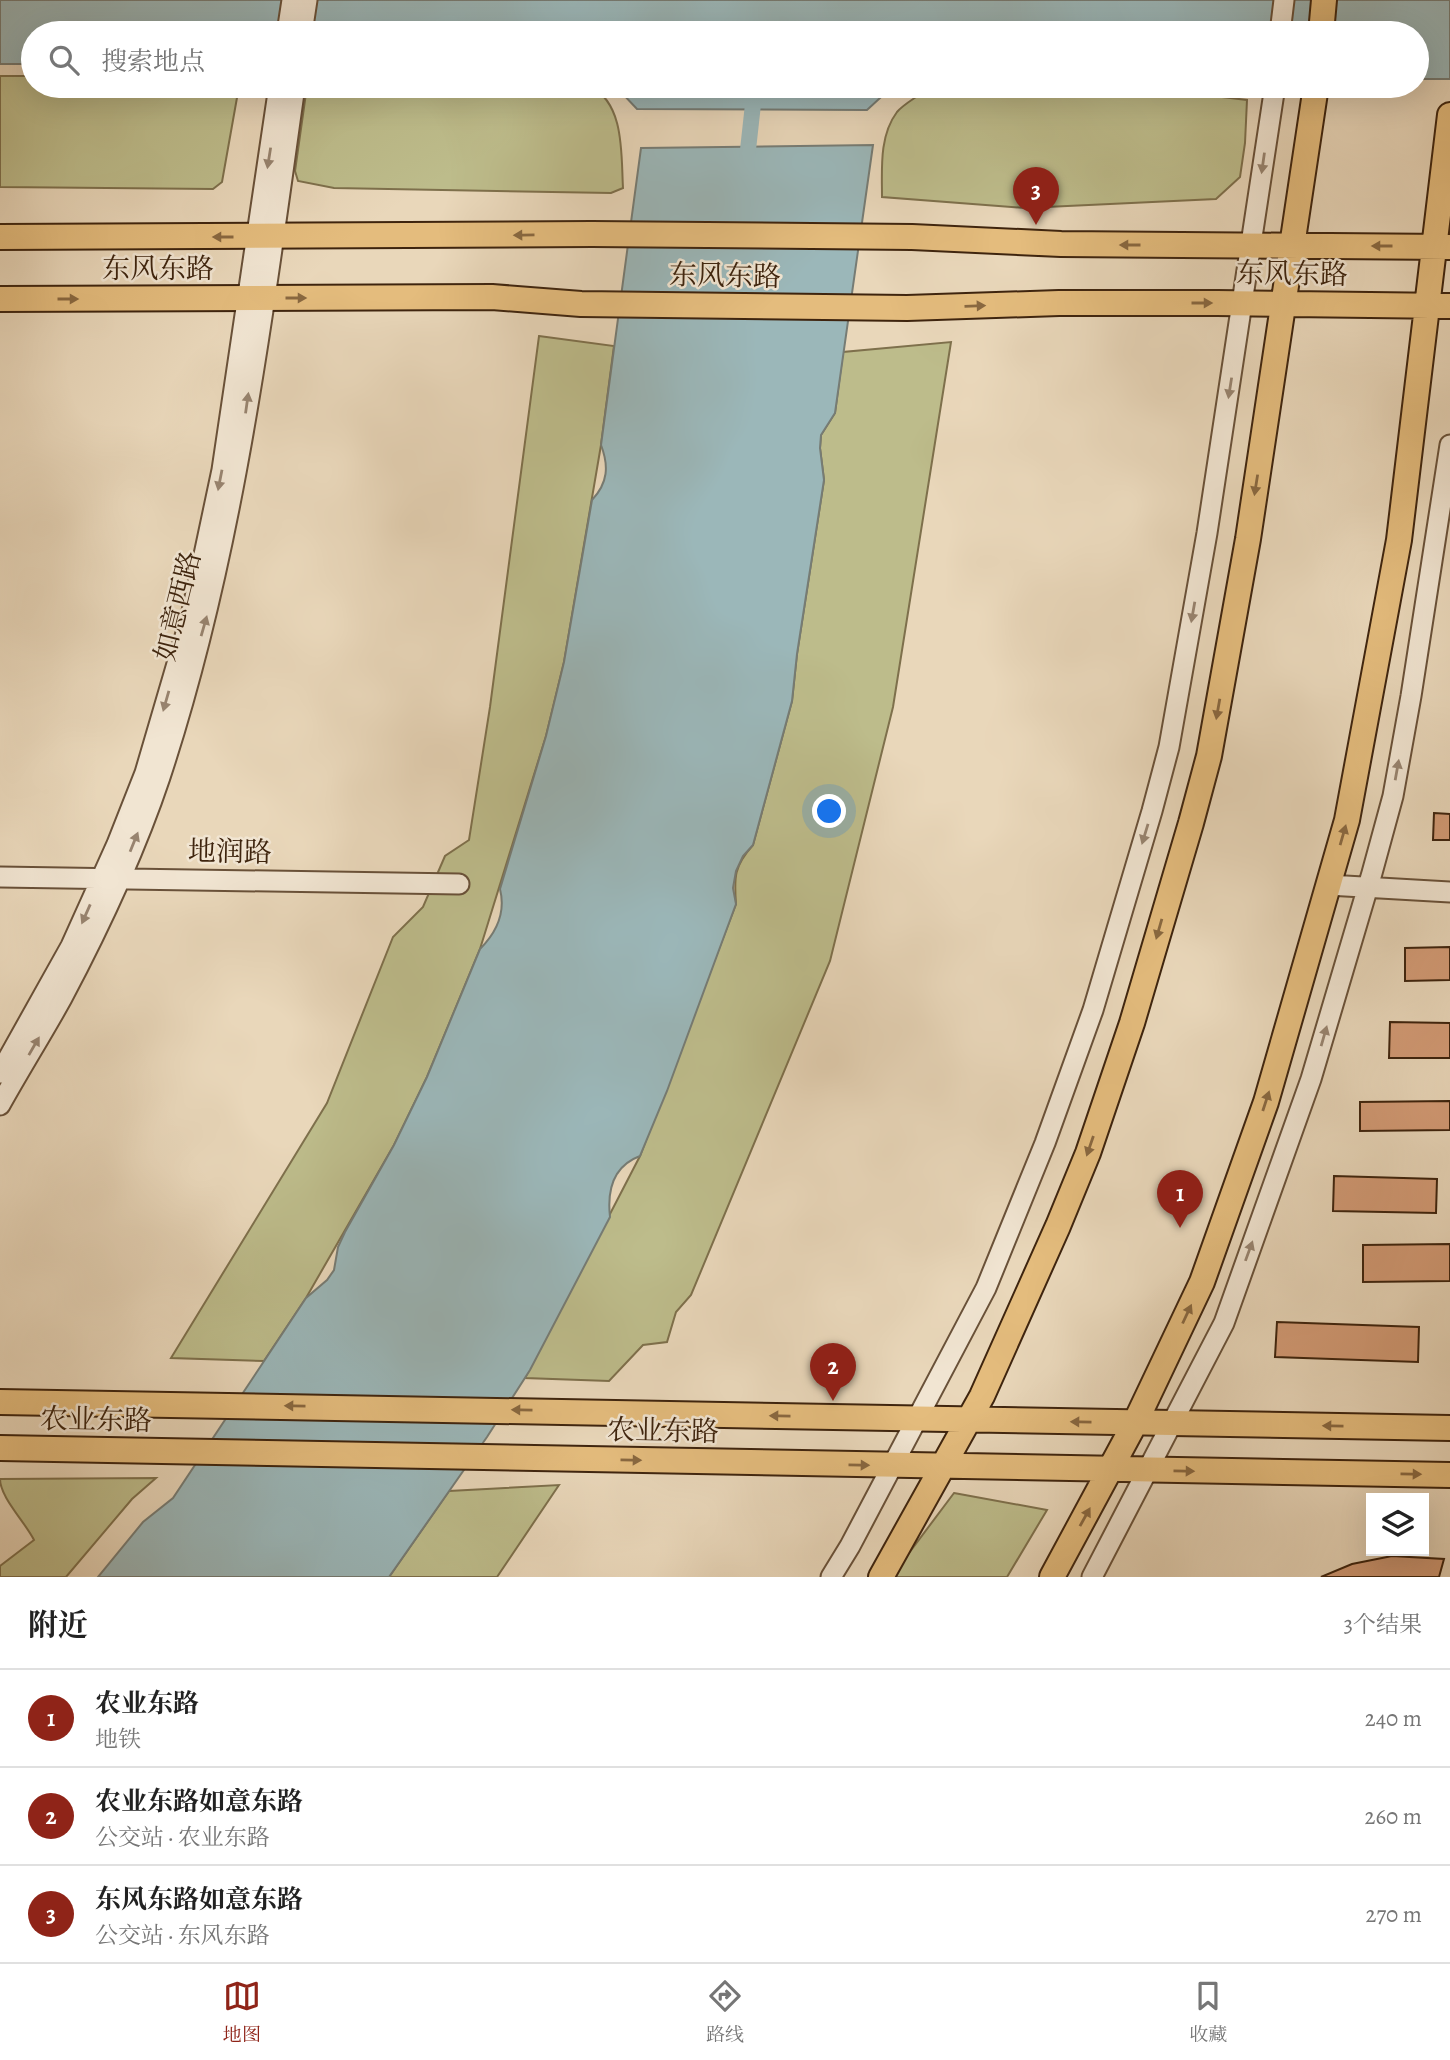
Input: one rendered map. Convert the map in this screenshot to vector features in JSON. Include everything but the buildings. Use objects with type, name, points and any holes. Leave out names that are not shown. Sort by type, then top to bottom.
[{"type":"main road","points":[[1322,21],[1324,0]]},
{"type":"main road","points":[[881,1577],[969,1420],[1026,1302],[1087,1153],[1132,1023],[1191,823],[1209,756],[1226,664],[1314,98]]},
{"type":"main road","points":[[1052,1577],[1135,1423],[1202,1282],[1266,1102],[1347,820],[1439,306],[1450,115]]},
{"type":"main road","name":"东风东路","points":[[0,237],[592,234],[912,237],[1061,244],[1443,246]]},
{"type":"main road","name":"东风东路","points":[[0,299],[492,297],[581,304],[906,308],[1059,303],[1439,306]]},
{"type":"main road","name":"农业东路","points":[[0,1402],[1450,1428]]},
{"type":"main road","name":"农业东路","points":[[0,1448],[1450,1475]]},
{"type":"street","points":[[289,21],[292,0]]},
{"type":"street","points":[[304,21],[307,0]]},
{"type":"street","points":[[1281,21],[1284,0]]},
{"type":"street","name":"如意西路","points":[[0,1105],[73,977],[110,879],[145,773],[191,616],[255,299],[286,98]]},
{"type":"street","points":[[831,1577],[986,1288],[1045,1143],[1093,1010],[1169,747],[1186,657],[1274,98]]},
{"type":"street","points":[[1092,1577],[1224,1323],[1311,1079],[1393,796],[1450,445]]},
{"type":"street","name":"地润路","points":[[0,877],[459,884]]},
{"type":"street","name":"如意西路","points":[[0,1073],[110,879]]},
{"type":"street","points":[[1328,885],[1450,892]]},
{"type":"shaded area","points":[[0,76],[21,76],[21,98],[237,98],[222,182],[213,189],[0,187]]},
{"type":"shaded area","points":[[305,98],[604,98],[610,105],[619,131],[623,188],[611,193],[334,188],[298,181],[295,171]]},
{"type":"shaded area","points":[[915,98],[1247,100],[1240,177],[1216,199],[1025,208],[882,197],[884,142],[891,121]]},
{"type":"shaded area","points":[[539,336],[614,346],[601,445],[564,662],[546,736],[480,949],[427,1077],[394,1145],[306,1298],[264,1361],[171,1358],[327,1103],[393,937],[423,907],[445,856],[469,840],[490,707]]},
{"type":"shaded area","points":[[951,342],[893,707],[830,961],[691,1295],[676,1312],[667,1342],[643,1345],[609,1381],[525,1378],[640,1156],[736,904],[737,872],[742,859],[753,845],[792,701],[824,480],[821,435],[835,413],[843,352]]},
{"type":"shaded area","points":[[156,1478],[132,1499],[66,1577],[0,1577],[0,1566],[34,1540],[4,1494],[0,1479]]},
{"type":"shaded area","points":[[559,1485],[497,1577],[389,1577],[449,1491]]},
{"type":"shaded area","points":[[954,1493],[1047,1510],[1007,1577],[891,1577]]},
{"type":"water","points":[[0,0],[1450,0],[1450,79],[1429,79],[1429,21],[21,21],[21,64],[0,64]]},
{"type":"water","points":[[627,98],[880,98],[867,110],[637,109]]},
{"type":"water","points":[[873,145],[835,413],[821,435],[824,480],[792,701],[753,845],[743,856],[736,871],[733,888],[736,904],[640,1156],[624,1166],[614,1180],[610,1197],[610,1217],[530,1370],[487,1437],[389,1577],[98,1577],[143,1522],[173,1498],[306,1298],[327,1280],[334,1270],[338,1247],[345,1232],[394,1145],[427,1077],[480,949],[499,922],[502,906],[500,889],[546,736],[564,662],[592,500],[606,474],[601,445],[641,148]]},
{"type":"waterway","points":[[746,168],[754,98]]},
{"type":"place","name":"东风东路如意东路","points":[[1036,225]]},
{"type":"place","name":"农业东路","points":[[1180,1228]]},
{"type":"place","name":"农业东路如意东路","points":[[833,1401]]}]
